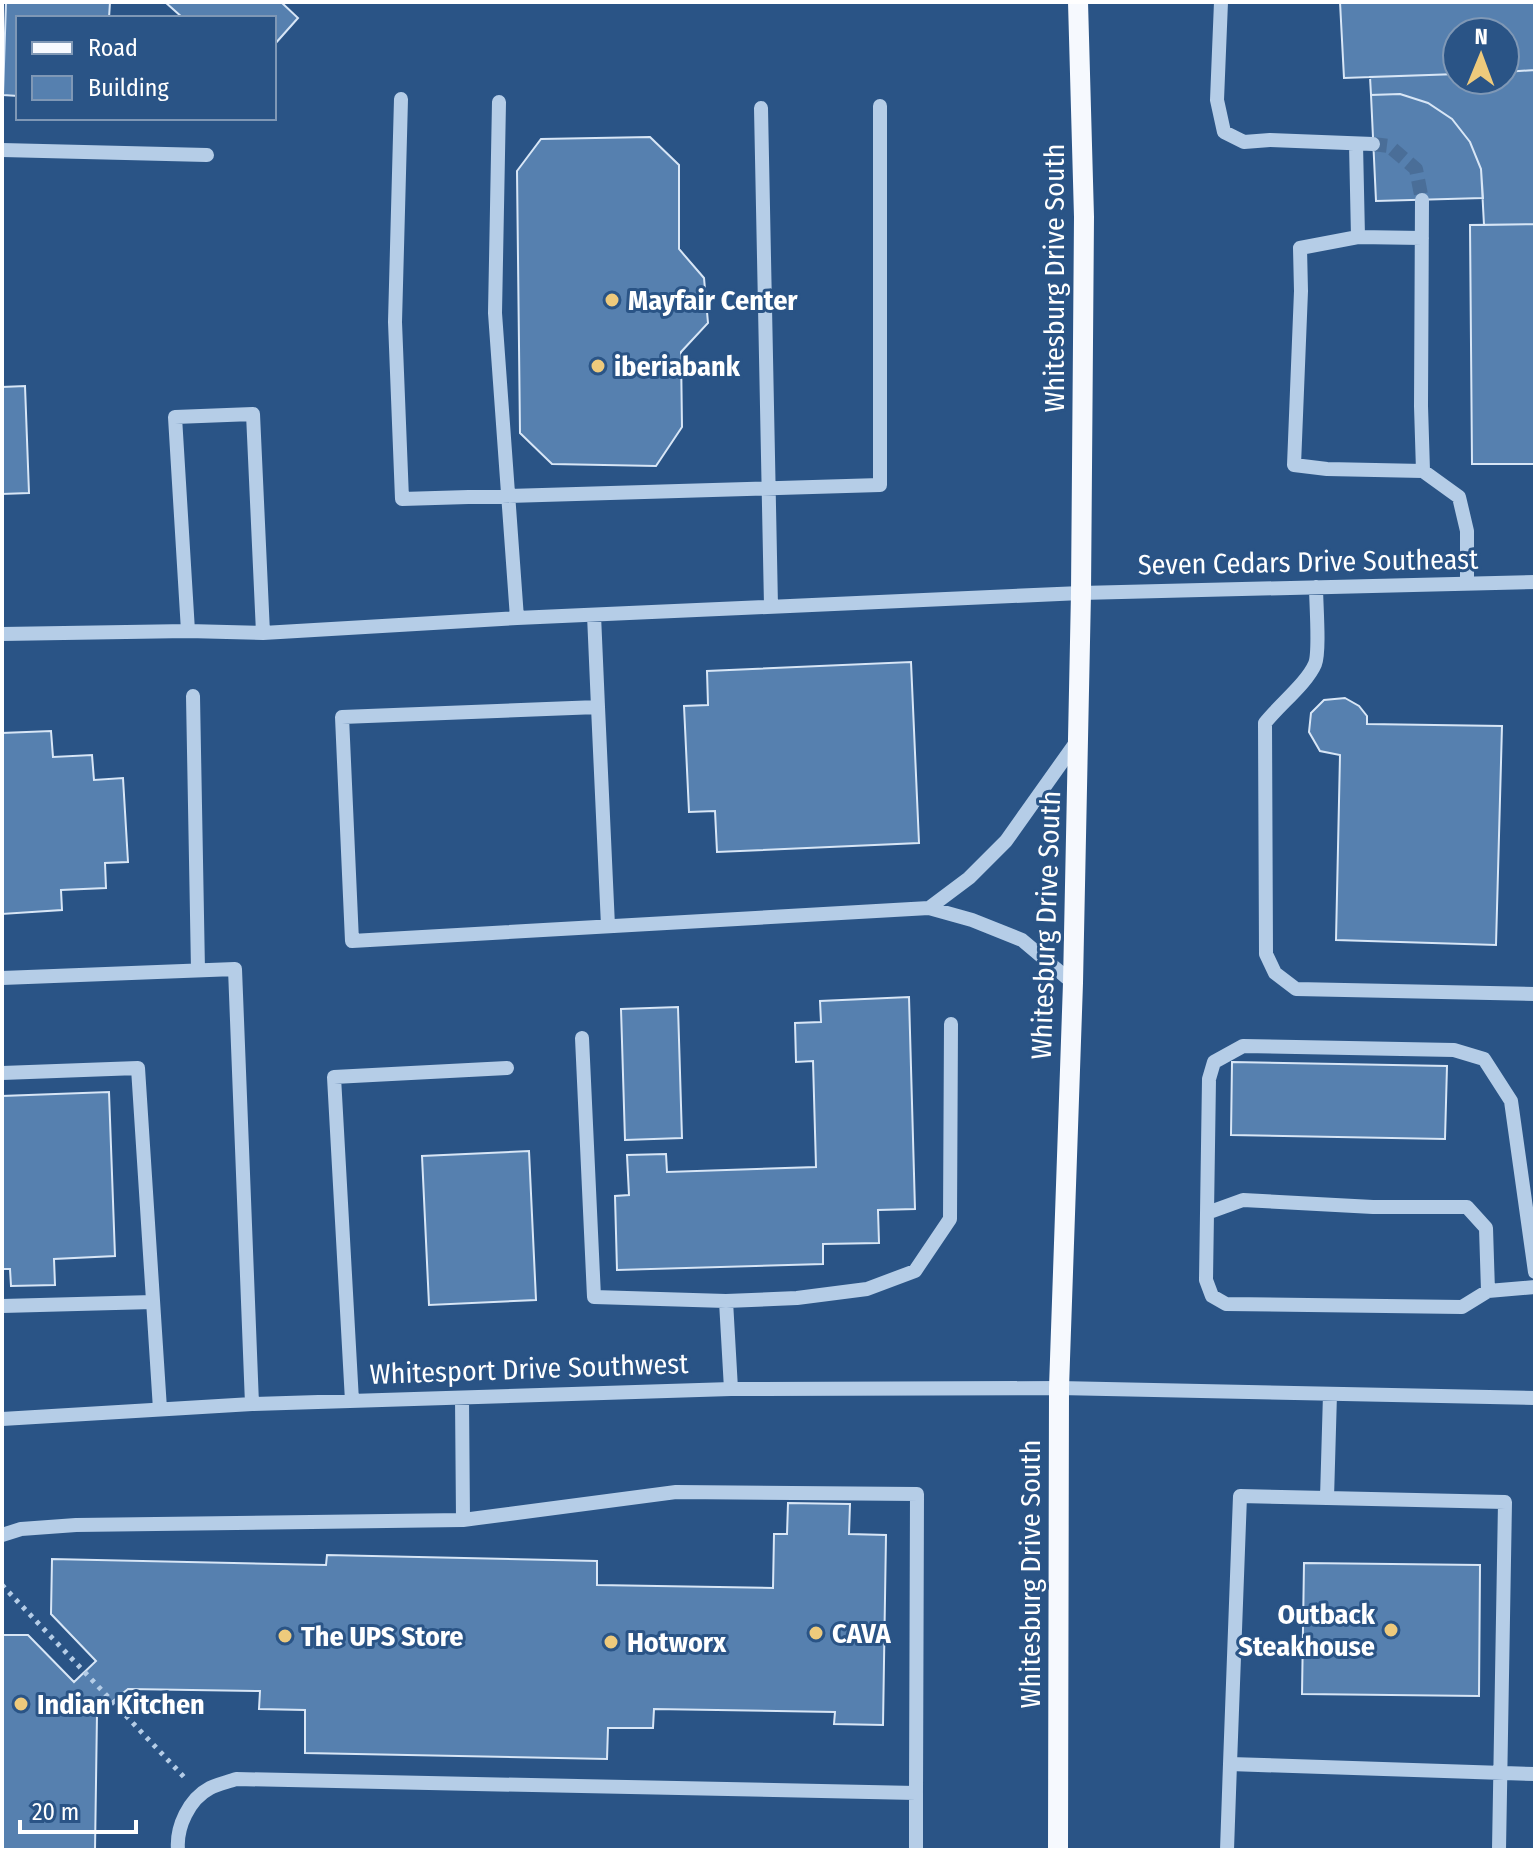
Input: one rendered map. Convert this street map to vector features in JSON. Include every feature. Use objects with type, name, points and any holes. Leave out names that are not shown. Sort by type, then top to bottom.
[{"type":"main road","name":"Whitesburg Drive South","points":[[1058,1850],[1059,1388],[1073,983],[1081,593],[1084,217],[1078,2]]},
{"type":"street","points":[[1221,2],[1217,100],[1224,132],[1244,142],[1270,140],[1373,144]]},
{"type":"street","points":[[401,99],[395,322],[402,499],[880,485],[880,106]]},
{"type":"street","points":[[499,102],[495,313],[517,618]]},
{"type":"street","points":[[761,108],[771,606]]},
{"type":"street","points":[[1356,144],[1358,237]]},
{"type":"street","points":[[2,150],[207,155]]},
{"type":"street","points":[[1422,200],[1423,471]]},
{"type":"street","points":[[1422,238],[1358,237],[1300,248],[1294,465],[1327,469],[1423,471],[1459,497],[1467,531],[1467,584]]},
{"type":"street","points":[[188,631],[175,417],[253,414],[263,633]]},
{"type":"street","name":"Seven Cedars Drive Southeast","points":[[2,634],[263,633],[517,618],[1081,593],[1535,582]]},
{"type":"street","points":[[1316,587],[1316,662],[1304,681],[1280,703],[1265,723],[1266,954],[1275,973],[1296,989],[1535,994]]},
{"type":"street","points":[[594,615],[608,926]]},
{"type":"street","points":[[193,696],[198,970]]},
{"type":"street","points":[[598,707],[342,717],[352,941],[929,908],[972,920],[1022,940],[1073,983]]},
{"type":"street","points":[[929,908],[969,878],[1006,841],[1079,737]]},
{"type":"street","points":[[2,978],[235,969],[252,1404]]},
{"type":"street","points":[[582,1038],[594,1297],[726,1301],[797,1298],[867,1289],[915,1271],[950,1219],[951,1024]]},
{"type":"street","points":[[1535,1272],[1511,1101],[1484,1059],[1454,1050],[1243,1046],[1214,1062],[1209,1079],[1206,1280],[1212,1296],[1226,1304],[1462,1307],[1488,1291],[1535,1287]]},
{"type":"street","points":[[2,1073],[138,1068],[160,1409]]},
{"type":"street","points":[[352,1401],[334,1077],[507,1068]]},
{"type":"street","points":[[1207,1213],[1243,1200],[1373,1207],[1467,1207],[1486,1228],[1488,1291]]},
{"type":"street","points":[[726,1301],[731,1389]]},
{"type":"street","points":[[2,1306],[153,1302]]},
{"type":"street","name":"Whitesport Drive Southwest","points":[[2,1419],[252,1404],[731,1389],[1059,1388],[1535,1398]]},
{"type":"street","points":[[1327,1498],[1330,1394]]},
{"type":"street","points":[[462,1398],[463,1520]]},
{"type":"street","points":[[2,1535],[21,1529],[76,1525],[463,1520],[676,1492],[917,1494],[916,1850]]},
{"type":"street","points":[[1227,1850],[1240,1496],[1505,1502],[1499,1850]]},
{"type":"street","points":[[1230,1764],[1535,1774]]},
{"type":"street","points":[[178,1850],[177,1840],[187,1809],[209,1788],[236,1779],[916,1793]]},
{"type":"path","points":[[2,1585],[201,1796]]},
{"type":"building","points":[[6,2],[110,2],[109,16],[16,16],[16,96],[3,95]]},
{"type":"building","points":[[165,2],[281,2],[298,18],[276,43],[276,16],[181,16]]},
{"type":"building","points":[[1340,2],[1535,2],[1535,70],[1521,71],[1521,16],[1441,16],[1441,75],[1344,78]]},
{"type":"building","points":[[1535,70],[1535,224],[1484,225],[1481,169],[1470,142],[1452,119],[1428,103],[1400,94],[1371,95],[1370,77],[1441,75],[1441,96],[1521,96],[1521,71]]},
{"type":"building","points":[[1400,94],[1428,103],[1452,119],[1470,142],[1481,169],[1483,198],[1376,201],[1371,95]]},
{"type":"building","name":"Mayfair Center","points":[[650,137],[679,165],[679,249],[704,278],[708,323],[681,352],[682,427],[656,466],[552,464],[520,433],[517,171],[541,139]]},
{"type":"building","points":[[1535,224],[1535,464],[1472,464],[1470,225]]},
{"type":"building","points":[[25,386],[29,493],[2,494],[2,387]]},
{"type":"building","points":[[911,662],[919,843],[717,852],[715,811],[689,812],[684,706],[708,705],[707,671]]},
{"type":"building","points":[[1345,698],[1359,706],[1367,716],[1367,724],[1502,726],[1496,945],[1336,940],[1340,755],[1320,751],[1309,732],[1311,713],[1324,700]]},
{"type":"building","points":[[51,731],[53,757],[92,755],[94,780],[123,778],[128,862],[105,863],[106,888],[61,890],[62,910],[2,914],[2,733]]},
{"type":"building","points":[[909,997],[915,1209],[878,1210],[879,1243],[823,1244],[823,1264],[617,1270],[615,1196],[629,1195],[627,1155],[666,1154],[667,1172],[816,1167],[813,1061],[796,1062],[795,1023],[821,1022],[820,1001]]},
{"type":"building","points":[[678,1007],[682,1138],[625,1140],[621,1009]]},
{"type":"building","points":[[1232,1062],[1447,1066],[1445,1139],[1231,1135]]},
{"type":"building","points":[[109,1092],[115,1256],[54,1259],[55,1285],[11,1286],[10,1269],[2,1269],[2,1096]]},
{"type":"building","points":[[529,1151],[536,1300],[429,1305],[422,1156]]},
{"type":"building","points":[[788,1503],[850,1504],[849,1534],[886,1535],[883,1725],[834,1724],[835,1712],[654,1709],[653,1728],[608,1728],[607,1759],[305,1753],[305,1710],[259,1709],[260,1691],[128,1689],[97,1714],[95,1850],[2,1850],[2,1635],[28,1635],[74,1682],[96,1661],[51,1614],[52,1559],[326,1565],[327,1555],[597,1561],[597,1585],[773,1588],[774,1534],[787,1534]]},
{"type":"building","name":"Outback Steakhouse","points":[[1304,1563],[1480,1565],[1479,1696],[1302,1694]]},
{"type":"tunnel","points":[[1373,144],[1389,146],[1416,169],[1422,200]]},
{"type":"place","name":"Mayfair Center","points":[[612,300]]},
{"type":"place","name":"iberiabank","points":[[598,366]]},
{"type":"place","name":"Outback Steakhouse","points":[[1391,1630]]},
{"type":"place","name":"CAVA","points":[[816,1633]]},
{"type":"place","name":"The UPS Store","points":[[285,1636]]},
{"type":"place","name":"Hotworx","points":[[611,1642]]},
{"type":"place","name":"Indian Kitchen","points":[[21,1704]]}]
